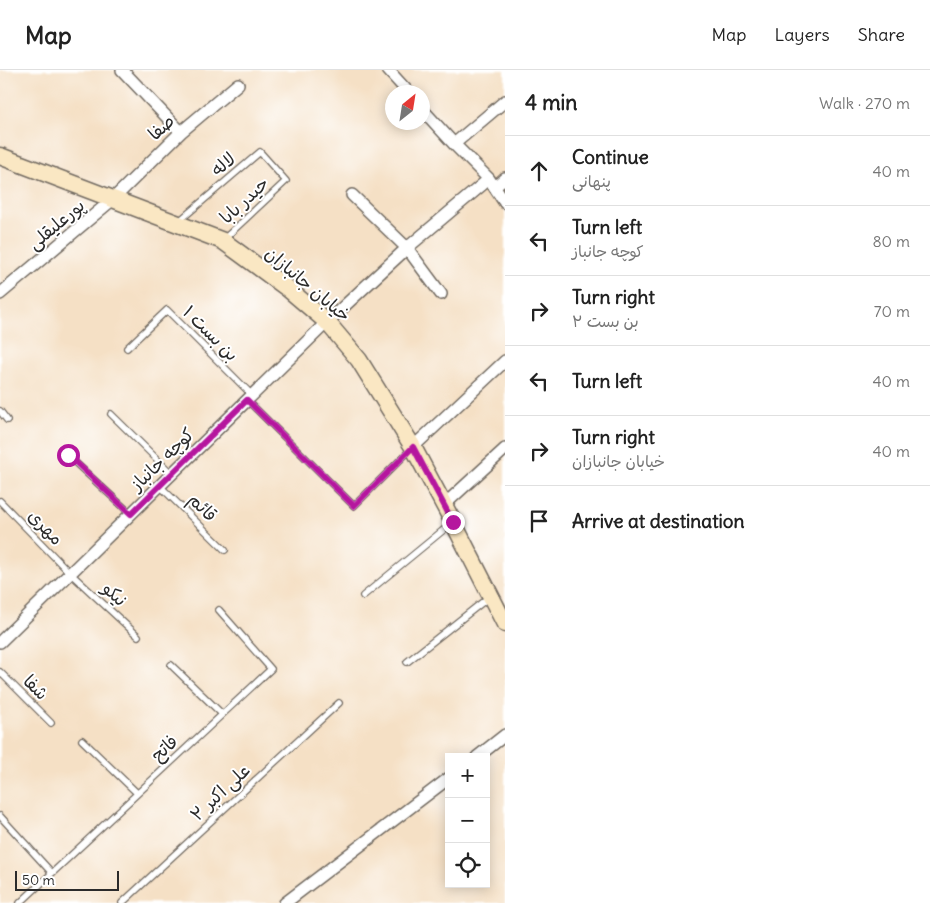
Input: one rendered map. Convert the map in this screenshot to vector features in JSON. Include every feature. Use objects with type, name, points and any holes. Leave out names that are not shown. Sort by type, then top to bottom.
[{"type":"main road","name":"خیابان جانبازان","points":[[0,156],[223,241],[287,288],[327,322],[359,360],[413,447],[505,624]]},
{"type":"street","points":[[122,70],[180,132]]},
{"type":"street","points":[[388,70],[402,85]]},
{"type":"street","name":"صفا","points":[[112,200],[180,132],[238,84]]},
{"type":"street","points":[[454,144],[505,102]]},
{"type":"street","points":[[430,118],[492,183],[505,203]]},
{"type":"street","name":"کوچه جانباز","points":[[0,642],[327,322],[407,248],[492,183],[505,178]]},
{"type":"street","points":[[352,195],[407,248],[441,294]]},
{"type":"street","name":"پورعلیقلی","points":[[0,294],[112,200]]},
{"type":"street","points":[[413,447],[505,361]]},
{"type":"street","points":[[444,505],[505,448]]},
{"type":"street","points":[[482,753],[505,735]]},
{"type":"street","points":[[285,903],[445,781]]},
{"type":"lane","name":"لاله","points":[[176,223],[260,152],[286,181]]},
{"type":"lane","name":"حیدر بابا","points":[[223,241],[286,181]]},
{"type":"lane","name":"بن بست ۱","points":[[127,348],[167,310],[250,398]]},
{"type":"lane","points":[[250,398],[354,506],[413,447]]},
{"type":"lane","points":[[0,411],[7,420]]},
{"type":"lane","points":[[111,414],[172,474]]},
{"type":"lane","points":[[68,455],[131,514]]},
{"type":"lane","name":"قائم","points":[[160,486],[225,550]]},
{"type":"lane","name":"مهری","points":[[0,501],[70,573]]},
{"type":"lane","points":[[363,596],[453,522]]},
{"type":"lane","name":"نیکو","points":[[70,573],[138,636]]},
{"type":"lane","points":[[407,662],[491,596]]},
{"type":"lane","name":"فاتح","points":[[20,903],[270,669],[218,610]]},
{"type":"lane","points":[[171,665],[222,714]]},
{"type":"lane","name":"شفا","points":[[0,672],[52,723]]},
{"type":"lane","name":"علی اکبر ۲","points":[[122,903],[338,703]]},
{"type":"lane","points":[[82,740],[137,793]]},
{"type":"lane","points":[[0,816],[52,873]]},
{"type":"route","points":[[68,455],[131,514],[247,400],[354,506],[413,447],[453,522]]}]
